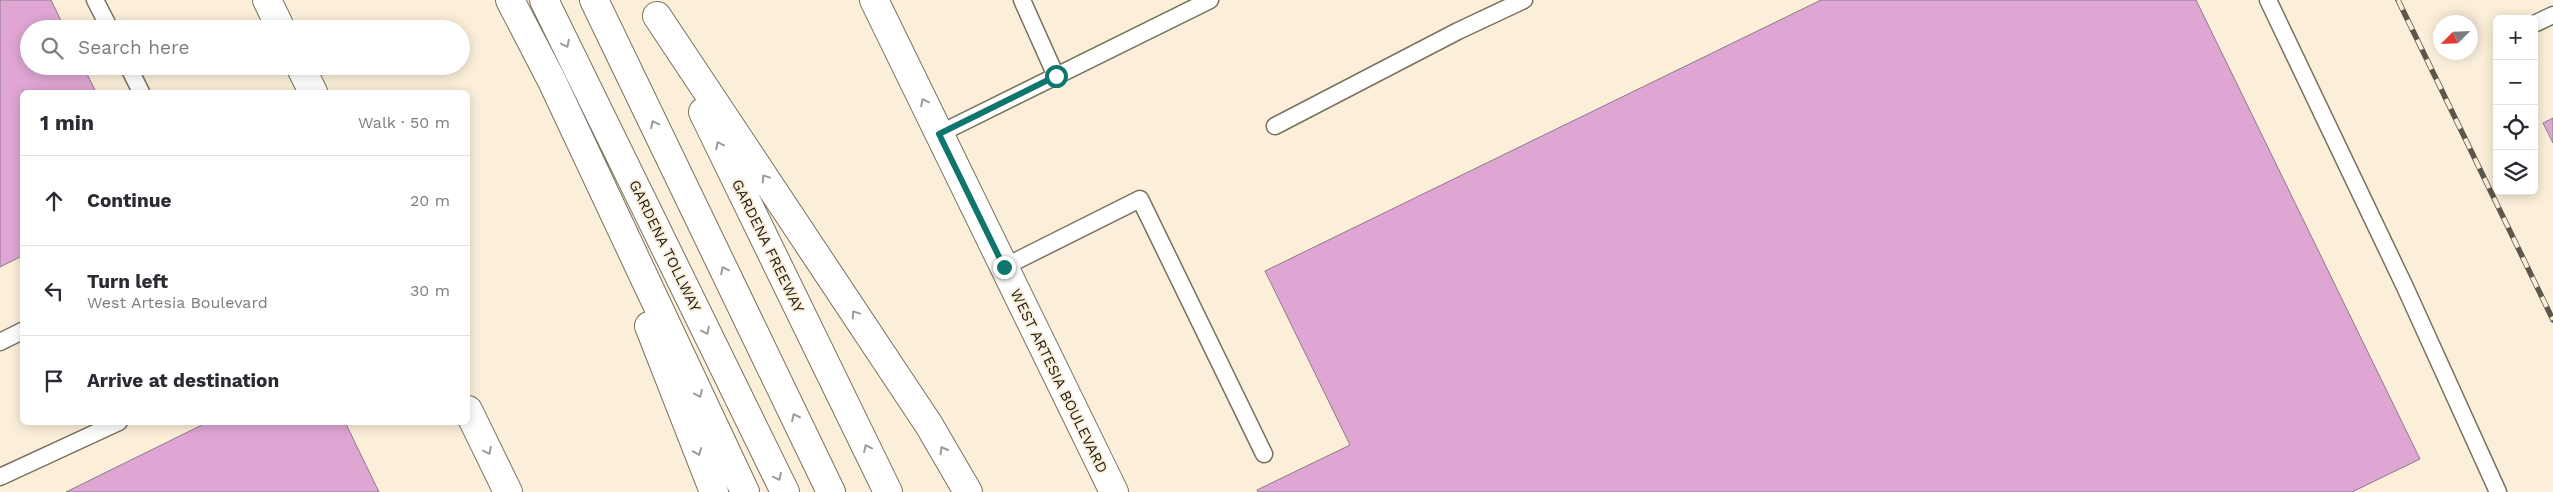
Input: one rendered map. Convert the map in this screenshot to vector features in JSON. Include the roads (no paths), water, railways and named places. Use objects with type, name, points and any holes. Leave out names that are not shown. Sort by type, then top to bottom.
[{"type":"main road","points":[[267,0],[277,20]]},
{"type":"main road","points":[[510,0],[552,81],[745,492]]},
{"type":"main road","name":"GARDENA TOLLWAY","points":[[544,0],[785,492]]},
{"type":"main road","points":[[594,0],[831,492]]},
{"type":"main road","name":"WEST ARTESIA BOULEVARD","points":[[874,0],[1114,492]]},
{"type":"main road","points":[[653,8],[929,424],[968,492]]},
{"type":"main road","name":"GARDENA FREEWAY","points":[[653,8],[888,492]]},
{"type":"main road","points":[[304,75],[312,90]]},
{"type":"main road","points":[[552,81],[714,492]]},
{"type":"main road","points":[[470,414],[508,492]]},
{"type":"lane","points":[[95,0],[105,20]]},
{"type":"lane","points":[[1022,0],[1056,76]]},
{"type":"lane","points":[[939,134],[1210,0]]},
{"type":"lane","points":[[1275,126],[1458,31],[1524,0]]},
{"type":"lane","points":[[2268,0],[2405,286],[2498,492]]},
{"type":"lane","points":[[2538,22],[2553,15]]},
{"type":"lane","points":[[132,75],[140,90]]},
{"type":"lane","points":[[1004,267],[1140,199],[1264,454]]},
{"type":"lane","points":[[0,342],[20,332]]},
{"type":"lane","points":[[0,477],[113,425]]},
{"type":"railway","points":[[2398,0],[2553,320]]}]
